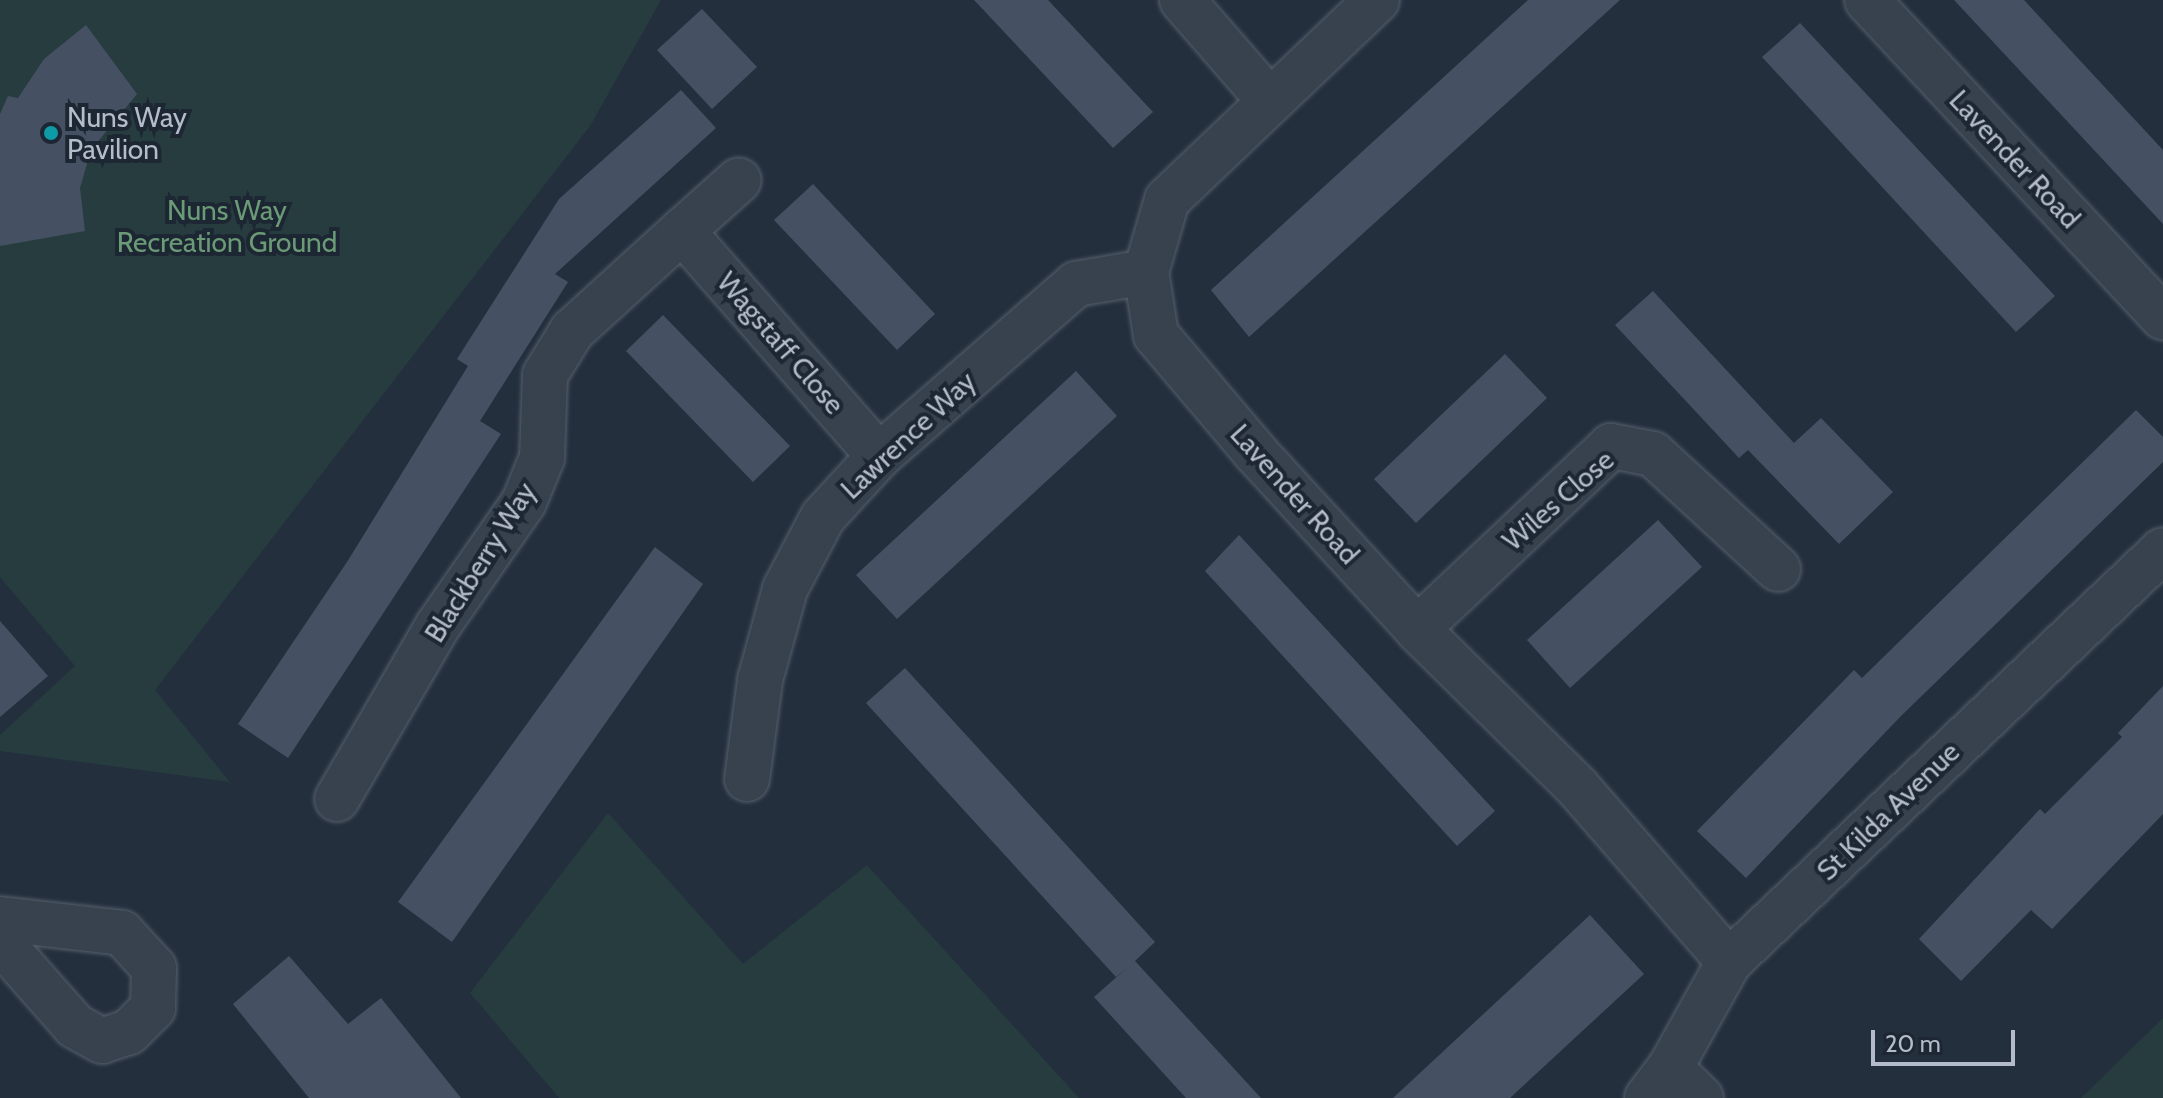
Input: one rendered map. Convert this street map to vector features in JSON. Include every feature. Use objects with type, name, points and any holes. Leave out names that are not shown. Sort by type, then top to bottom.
[{"type":"street","points":[[1182,0],[1268,99]]},
{"type":"street","name":"Lavender Road","points":[[1377,0],[1268,99],[1167,200],[1146,272],[1156,335],[1417,629],[1578,788],[1729,962]]},
{"type":"street","name":"Lavender Road","points":[[1867,0],[2163,317]]},
{"type":"street","points":[[682,231],[739,180]]},
{"type":"street","name":"Blackberry Way","points":[[337,799],[437,627],[524,502],[542,458],[545,375],[572,331],[682,231]]},
{"type":"street","name":"Wagstaff Close","points":[[682,231],[879,456]]},
{"type":"street","name":"Lawrence Way","points":[[747,779],[760,680],[785,589],[823,517],[879,456],[1076,284],[1146,272]]},
{"type":"street","name":"Wiles Close","points":[[1417,629],[1611,446],[1653,454],[1778,569]]},
{"type":"street","name":"St Kilda Avenue","points":[[1658,1083],[1729,962],[2163,550]]},
{"type":"street","points":[[0,919],[122,933],[154,968],[153,1008],[129,1032],[102,1041],[75,1026],[0,941]]},
{"type":"street","points":[[1658,1083],[1701,1098]]},
{"type":"green space","name":"Nuns Way Recreation Ground","points":[[0,0],[661,0],[590,126],[155,690],[230,782],[0,751],[0,735],[75,666],[0,577]]},
{"type":"green space","points":[[608,813],[743,964],[867,865],[1079,1098],[559,1098],[470,993]]},
{"type":"green space","points":[[2163,1018],[2163,1098],[2081,1098]]},
{"type":"building","points":[[974,0],[1048,0],[1153,112],[1113,148]]},
{"type":"building","points":[[1528,0],[1620,0],[1249,337],[1211,290]]},
{"type":"building","points":[[1954,0],[2024,0],[2163,150],[2163,224]]},
{"type":"building","points":[[702,9],[757,67],[712,109],[657,50]]},
{"type":"building","points":[[1800,23],[2055,296],[2016,332],[1762,57]]},
{"type":"building","name":"Nuns Way Pavilion","points":[[86,25],[137,94],[91,150],[80,188],[85,231],[0,246],[0,114],[8,96],[18,98],[44,59]]},
{"type":"building","points":[[681,90],[716,128],[555,274],[568,282],[480,421],[501,434],[288,758],[238,724],[347,562],[468,366],[457,359],[559,199]]},
{"type":"building","points":[[813,184],[935,314],[897,350],[774,220]]},
{"type":"building","points":[[1653,291],[1794,443],[1821,418],[1893,492],[1839,544],[1748,450],[1739,458],[1615,325]]},
{"type":"building","points":[[663,315],[790,446],[753,482],[626,351]]},
{"type":"building","points":[[1505,354],[1547,398],[1416,523],[1374,479]]},
{"type":"building","points":[[1076,371],[1117,416],[897,619],[856,575]]},
{"type":"building","points":[[2136,410],[2163,437],[2163,462],[1901,716],[1746,878],[1697,831],[1854,670],[1862,678]]},
{"type":"building","points":[[1658,520],[1702,567],[1570,688],[1527,640]]},
{"type":"building","points":[[1239,535],[1495,811],[1457,846],[1205,571]]},
{"type":"building","points":[[655,547],[703,584],[452,942],[398,902]]},
{"type":"building","points":[[0,621],[48,676],[0,717]]},
{"type":"building","points":[[905,668],[1155,942],[1135,961],[1261,1098],[1186,1098],[1094,997],[1128,967],[1116,977],[866,703]]},
{"type":"building","points":[[2163,686],[2163,814],[2052,929],[2031,910],[1961,981],[1919,939],[2040,809],[2045,814],[2122,737],[2118,733]]},
{"type":"building","points":[[1590,915],[1644,974],[1510,1098],[1393,1098]]},
{"type":"building","points":[[289,956],[348,1024],[381,998],[461,1098],[309,1098],[233,1004]]},
{"type":"place","name":"Nuns Way Pavilion","points":[[51,133]]}]
